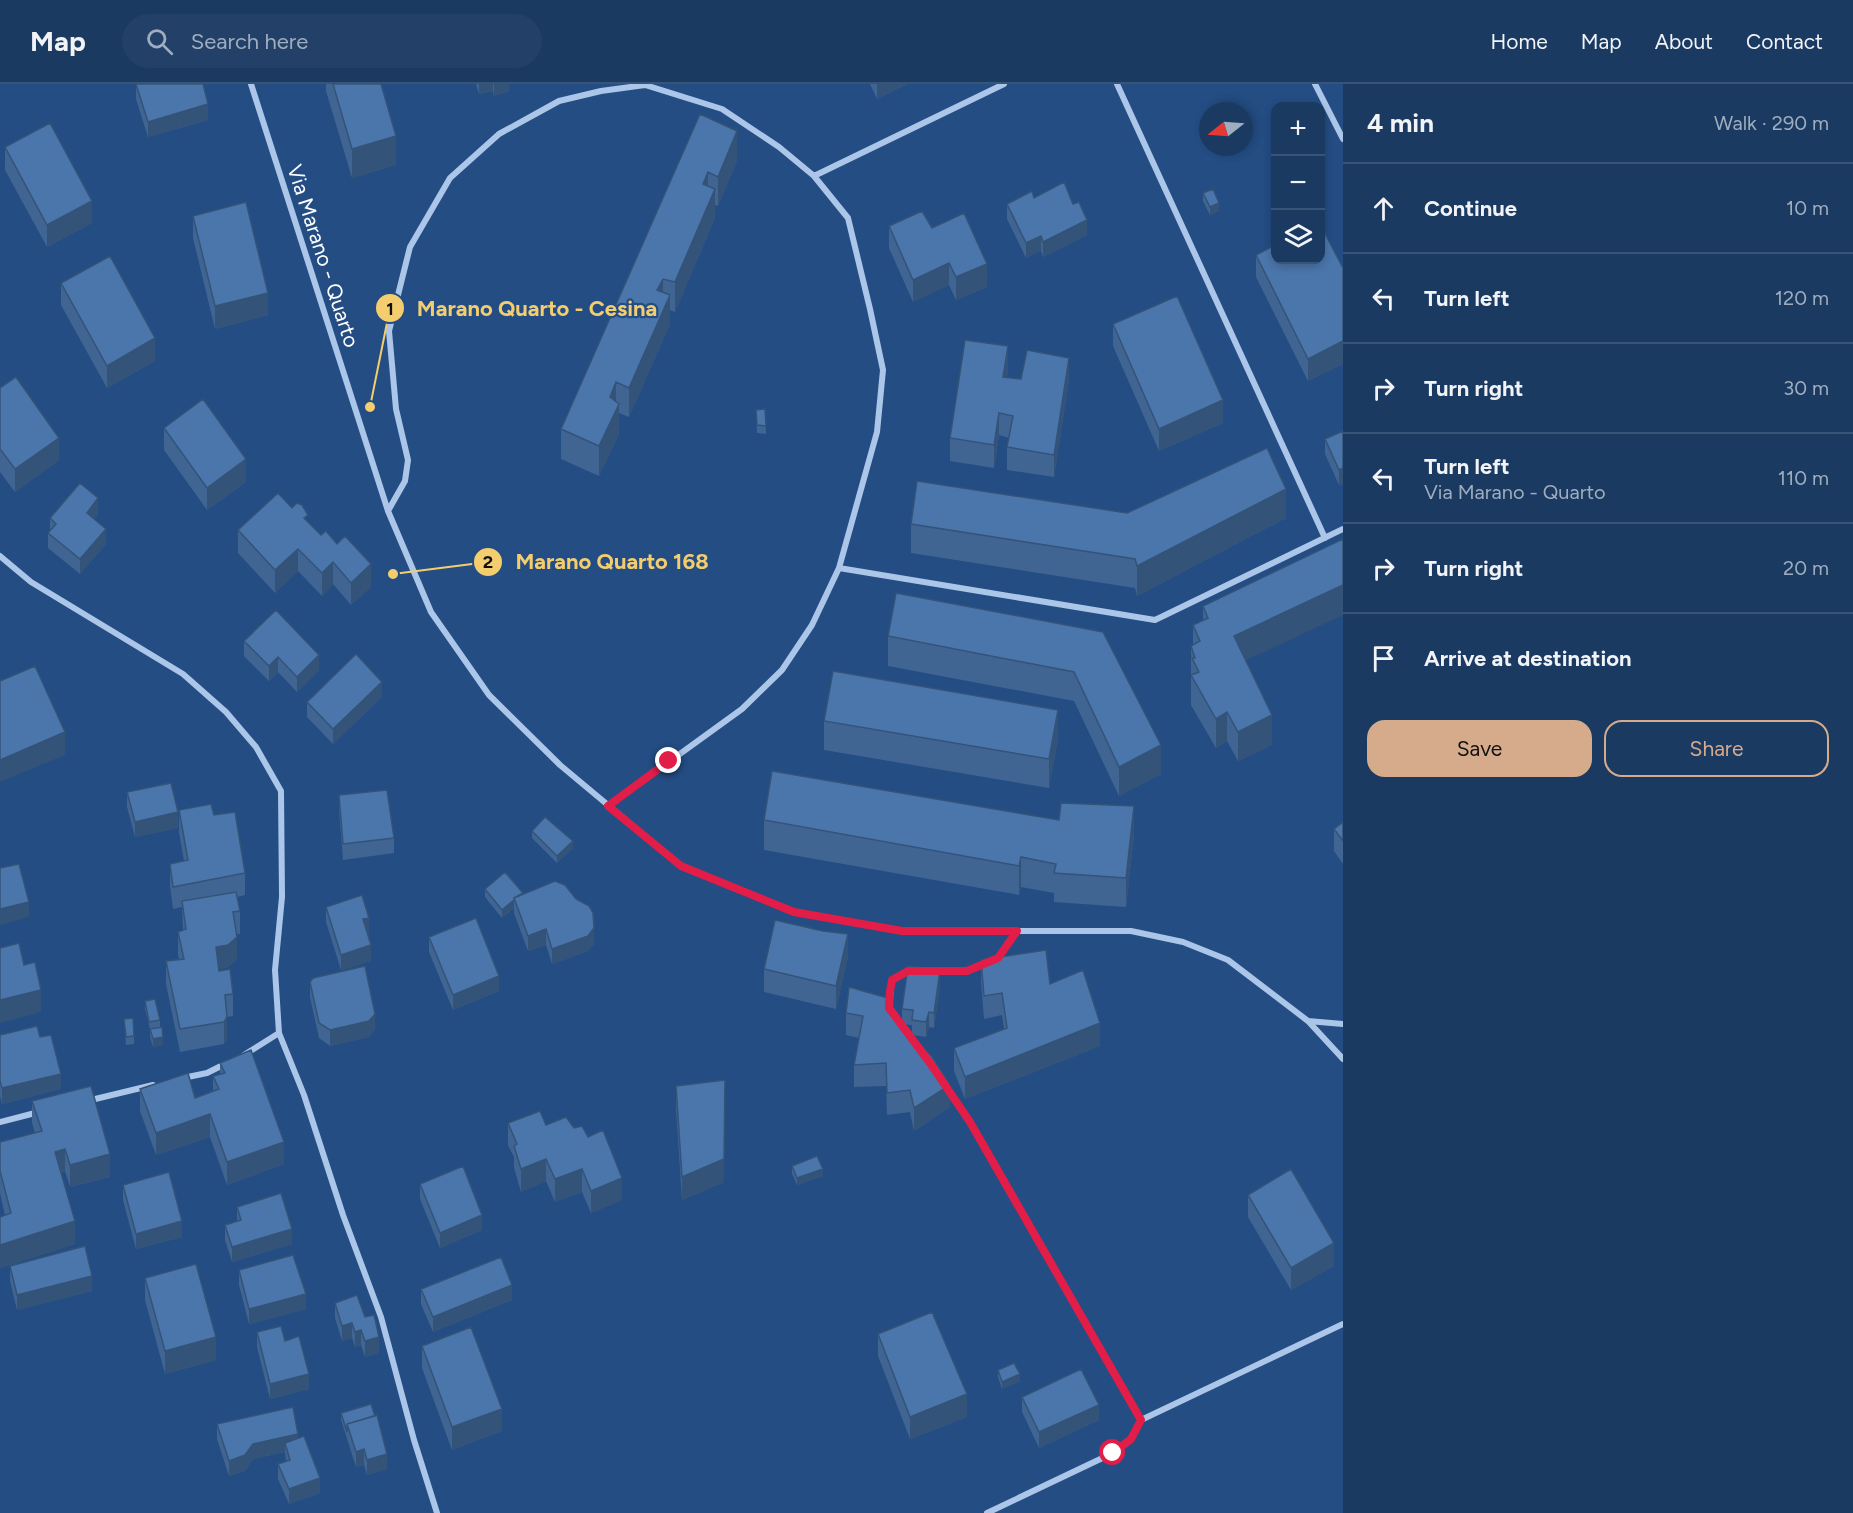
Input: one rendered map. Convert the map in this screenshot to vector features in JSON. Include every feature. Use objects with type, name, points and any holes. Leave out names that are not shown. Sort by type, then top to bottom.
[{"type":"street","name":"Via Marano - Quarto","points":[[251,84],[388,511],[431,612],[489,694],[560,765],[681,866],[794,912],[902,931],[1131,932],[1183,942],[1228,960],[1308,1021],[1343,1059]]},
{"type":"street","points":[[814,176],[1004,84]]},
{"type":"street","points":[[1117,84],[1325,538]]},
{"type":"street","points":[[1315,84],[1343,139]]},
{"type":"street","points":[[388,511],[405,480],[408,460],[396,409],[389,331],[410,247],[450,178],[499,134],[559,101],[601,91],[645,86],[722,109],[779,147],[814,176],[848,218],[883,370],[877,432],[839,568],[812,625],[782,670],[742,709],[608,806]]},
{"type":"street","points":[[839,568],[1155,620],[1343,529]]},
{"type":"street","points":[[0,556],[32,582],[183,674],[226,712],[256,747],[281,790],[282,897],[275,970],[279,1033],[304,1095],[343,1215],[381,1317],[414,1440],[437,1513]]},
{"type":"street","points":[[932,971],[967,971],[998,958],[1017,931]]},
{"type":"street","points":[[896,1017],[889,1008],[892,980],[908,971],[920,971]]},
{"type":"street","points":[[1308,1021],[1343,1024]]},
{"type":"street","points":[[241,1057],[279,1033]]},
{"type":"street","points":[[172,1081],[207,1072],[232,1061]]},
{"type":"street","points":[[944,1082],[970,1122],[1141,1420]]},
{"type":"street","points":[[81,1102],[161,1083]]},
{"type":"street","points":[[0,1122],[46,1111]]},
{"type":"street","points":[[987,1513],[1113,1453],[1131,1439],[1141,1420],[1343,1324]]},
{"type":"building","points":[[136,84],[203,84],[208,104],[148,122]]},
{"type":"building","points":[[333,84],[381,84],[396,136],[352,149]]},
{"type":"building","points":[[700,114],[737,131],[718,177],[708,172],[703,184],[715,189],[675,282],[663,279],[657,290],[670,295],[629,388],[616,382],[610,397],[619,404],[599,446],[561,429]]},
{"type":"building","points":[[50,123],[92,201],[47,225],[5,147]]},
{"type":"building","points":[[1064,182],[1073,204],[1079,202],[1087,220],[1043,242],[1041,236],[1026,243],[1007,204],[1032,191],[1034,198]]},
{"type":"building","points":[[1213,189],[1219,203],[1210,207],[1203,193]]},
{"type":"building","points":[[246,202],[268,293],[215,306],[193,216]]},
{"type":"building","points":[[922,211],[932,228],[964,213],[987,264],[956,277],[949,263],[913,280],[889,226]]},
{"type":"building","points":[[1325,234],[1343,268],[1343,341],[1308,359],[1256,255],[1271,247],[1271,264],[1325,264]]},
{"type":"building","points":[[110,256],[155,338],[107,366],[61,283]]},
{"type":"building","points":[[1177,296],[1223,400],[1159,429],[1113,324]]},
{"type":"building","points":[[965,340],[1008,346],[1003,377],[1021,379],[1027,350],[1069,358],[1054,455],[1007,447],[1013,416],[999,413],[994,445],[950,438]]},
{"type":"building","points":[[16,377],[59,438],[15,469],[0,449],[0,388]]},
{"type":"building","points":[[203,399],[246,459],[207,488],[164,428]]},
{"type":"building","points":[[765,409],[766,426],[757,425],[756,410]]},
{"type":"building","points":[[1343,431],[1343,468],[1339,470],[1325,439]]},
{"type":"building","points":[[1267,448],[1286,489],[1137,566],[1135,559],[911,524],[917,481],[1127,513]]},
{"type":"building","points":[[80,483],[98,498],[87,513],[106,529],[80,559],[48,533],[56,524],[50,518]]},
{"type":"building","points":[[278,493],[292,508],[297,503],[302,505],[308,515],[304,518],[321,535],[326,531],[337,544],[345,536],[371,564],[351,583],[333,562],[322,573],[298,549],[275,570],[238,530]]},
{"type":"building","points":[[1343,539],[1343,585],[1234,636],[1272,715],[1238,732],[1227,712],[1216,719],[1191,675],[1199,672],[1192,658],[1195,658],[1191,646],[1200,641],[1193,625],[1208,618],[1203,606]]},
{"type":"building","points":[[896,593],[1103,632],[1161,745],[1119,767],[1074,672],[888,636]]},
{"type":"building","points":[[276,610],[319,655],[297,677],[278,657],[269,666],[244,641]]},
{"type":"building","points":[[356,654],[382,682],[333,729],[307,702]]},
{"type":"building","points":[[35,666],[65,732],[0,760],[0,681]]},
{"type":"building","points":[[833,671],[1058,710],[1049,759],[824,721]]},
{"type":"building","points":[[772,771],[1059,820],[1061,803],[1134,806],[1126,878],[1054,873],[1056,864],[1021,857],[1019,866],[764,820]]},
{"type":"building","points":[[171,783],[178,812],[135,822],[127,792]]},
{"type":"building","points":[[387,790],[394,838],[343,844],[339,795]]},
{"type":"building","points":[[211,804],[214,815],[235,812],[245,873],[173,887],[170,864],[188,860],[179,810]]},
{"type":"building","points":[[545,817],[573,841],[557,856],[532,831]]},
{"type":"building","points":[[1343,822],[1343,841],[1334,829]]},
{"type":"building","points":[[19,864],[29,902],[0,909],[0,868]]},
{"type":"building","points":[[505,872],[523,893],[502,910],[485,889]]},
{"type":"building","points":[[555,881],[565,885],[576,899],[589,906],[593,913],[594,928],[588,936],[552,949],[546,929],[528,936],[514,898]]},
{"type":"building","points":[[236,892],[240,911],[233,912],[237,937],[228,945],[216,947],[219,971],[230,969],[233,994],[225,995],[227,1017],[224,1022],[180,1029],[166,961],[184,959],[178,932],[186,929],[182,901]]},
{"type":"building","points":[[362,895],[369,918],[363,919],[371,945],[341,955],[326,907]]},
{"type":"building","points":[[476,918],[499,976],[453,995],[429,937]]},
{"type":"building","points":[[775,920],[848,934],[836,986],[764,969]]},
{"type":"building","points":[[19,943],[24,965],[35,962],[41,990],[0,1000],[0,948]]},
{"type":"building","points":[[1046,950],[1050,984],[1083,970],[1100,1023],[965,1077],[954,1048],[1007,1028],[1002,993],[984,996],[981,960]]},
{"type":"building","points":[[365,966],[375,1014],[369,1021],[330,1030],[319,1023],[310,982],[313,978]]},
{"type":"building","points":[[908,966],[940,970],[934,1013],[929,1012],[926,1022],[912,1020],[913,1010],[902,1009]]},
{"type":"building","points":[[849,987],[888,998],[904,1027],[932,1057],[950,1085],[914,1108],[910,1090],[887,1093],[886,1063],[854,1065],[863,1016],[846,1013]]},
{"type":"building","points":[[155,999],[160,1020],[149,1022],[145,1001]]},
{"type":"building","points":[[133,1018],[134,1036],[126,1037],[124,1019]]},
{"type":"building","points":[[37,1026],[40,1037],[51,1035],[61,1074],[2,1088],[0,1035]]},
{"type":"building","points":[[162,1027],[163,1037],[153,1039],[150,1029]]},
{"type":"building","points":[[251,1050],[284,1142],[227,1162],[210,1114],[156,1133],[140,1089],[188,1073],[195,1098],[219,1089],[213,1076],[225,1073],[220,1063]]},
{"type":"building","points":[[725,1080],[724,1159],[682,1177],[676,1086]]},
{"type":"building","points":[[91,1086],[110,1154],[70,1165],[65,1149],[55,1152],[75,1221],[0,1245],[0,1217],[11,1213],[0,1171],[0,1142],[42,1131],[32,1101]]},
{"type":"building","points":[[540,1111],[546,1125],[566,1117],[574,1128],[582,1126],[588,1137],[603,1130],[622,1178],[591,1191],[582,1169],[555,1179],[546,1159],[521,1169],[514,1146],[517,1144],[508,1123]]},
{"type":"building","points":[[817,1156],[823,1169],[797,1178],[792,1166]]},
{"type":"building","points":[[463,1166],[482,1215],[440,1233],[420,1184]]},
{"type":"building","points":[[1291,1169],[1334,1243],[1291,1268],[1248,1195]]},
{"type":"building","points":[[169,1172],[182,1221],[136,1234],[123,1185]]},
{"type":"building","points":[[281,1193],[292,1229],[232,1247],[225,1225],[241,1220],[237,1207]]},
{"type":"building","points":[[85,1246],[92,1276],[17,1295],[10,1266]]},
{"type":"building","points":[[293,1255],[306,1294],[249,1309],[239,1270]]},
{"type":"building","points":[[501,1257],[512,1285],[433,1317],[421,1289]]},
{"type":"building","points":[[196,1264],[216,1337],[165,1351],[145,1278]]},
{"type":"building","points":[[357,1295],[365,1317],[374,1315],[379,1337],[365,1341],[361,1330],[355,1332],[352,1323],[342,1326],[335,1303]]},
{"type":"building","points":[[932,1312],[967,1394],[910,1417],[878,1334]]},
{"type":"building","points":[[281,1326],[285,1341],[299,1336],[309,1374],[270,1384],[257,1332]]},
{"type":"building","points":[[471,1327],[502,1409],[452,1427],[422,1346]]},
{"type":"building","points":[[1014,1363],[1020,1374],[1002,1382],[998,1370]]},
{"type":"building","points":[[1081,1369],[1099,1405],[1039,1432],[1022,1397]]},
{"type":"building","points":[[371,1404],[375,1416],[347,1424],[347,1432],[341,1413]]},
{"type":"building","points":[[293,1407],[298,1434],[253,1444],[245,1455],[229,1461],[217,1424]]},
{"type":"building","points":[[377,1415],[387,1454],[367,1460],[364,1449],[356,1452],[347,1424]]},
{"type":"building","points":[[304,1436],[320,1478],[289,1489],[278,1464],[290,1460],[285,1443]]},
{"type":"place","name":"Marano Quarto - Cesina","points":[[370,407]]},
{"type":"place","name":"Marano Quarto 168","points":[[393,574]]},
{"type":"route","points":[[669,761],[608,806],[681,866],[794,912],[902,931],[1017,931],[998,958],[967,971],[908,971],[892,980],[889,1008],[970,1122],[1141,1420],[1131,1439],[1113,1453]]}]
